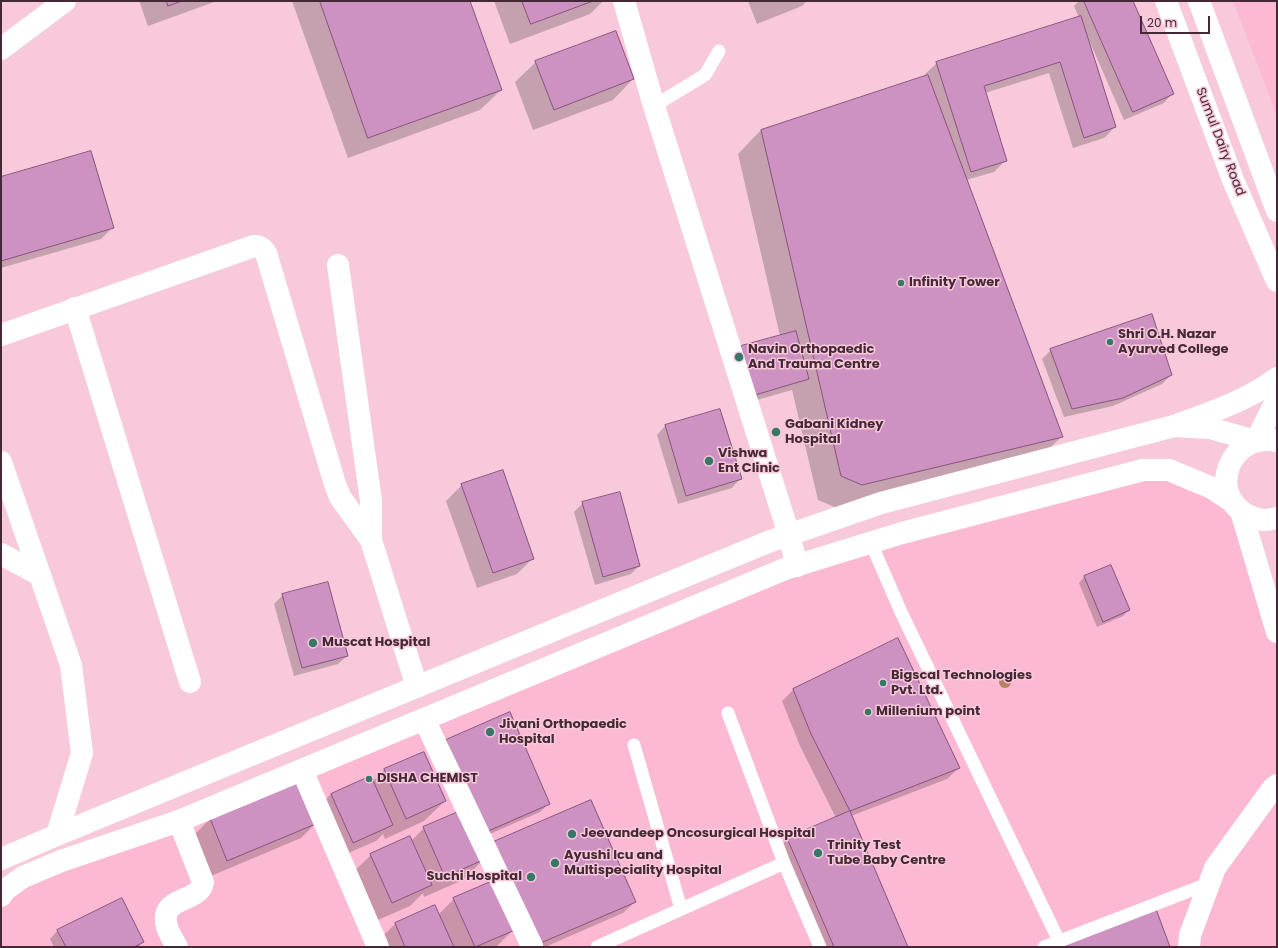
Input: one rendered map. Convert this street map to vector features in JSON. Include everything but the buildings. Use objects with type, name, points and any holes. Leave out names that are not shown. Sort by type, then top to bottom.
[{"type":"street","points":[[1,49],[65,1]]},
{"type":"street","points":[[624,1],[654,106],[789,535],[797,566]]},
{"type":"street","name":"Sumul Dairy Road","points":[[1166,1],[1233,180],[1277,281]]},
{"type":"street","points":[[1198,1],[1277,211]]},
{"type":"street","points":[[1,335],[254,246],[263,248],[268,260],[335,484],[340,497],[371,540]]},
{"type":"street","points":[[338,265],[371,501],[371,540],[417,687]]},
{"type":"street","points":[[75,308],[190,682]]},
{"type":"street","points":[[1,859],[768,542],[881,503],[1174,426],[1226,406],[1269,384],[1277,378]]},
{"type":"street","points":[[1256,441],[1277,399]]},
{"type":"street","points":[[1174,426],[1210,428],[1256,441]]},
{"type":"street","points":[[1277,442],[1270,440],[1256,441],[1244,446],[1235,455],[1228,466],[1226,478],[1228,491],[1237,507],[1277,632]]},
{"type":"street","points":[[1,462],[71,665],[82,753],[57,835]]},
{"type":"street","points":[[1,896],[5,890],[23,877],[61,861],[179,821],[778,572],[902,533],[1143,470],[1169,470],[1212,488],[1252,517],[1265,520],[1277,518]]},
{"type":"street","points":[[1,554],[40,575]]},
{"type":"street","points":[[424,719],[532,946]]},
{"type":"street","points":[[302,770],[378,947]]},
{"type":"street","points":[[1189,947],[1190,935],[1216,868],[1273,788],[1277,785]]},
{"type":"street","points":[[177,947],[167,926],[166,916],[168,909],[174,904],[198,892],[203,882],[179,821]]},
{"type":"lane","points":[[654,106],[705,75],[719,52]]},
{"type":"lane","points":[[870,543],[901,612],[1059,941]]},
{"type":"lane","points":[[728,713],[784,863],[820,947]]},
{"type":"lane","points":[[634,745],[681,909]]},
{"type":"lane","points":[[597,947],[784,863]]},
{"type":"lane","points":[[1044,947],[1210,883]]},
{"type":"shaded area","points":[[1233,1],[1277,1],[1277,116]]},
{"type":"shaded area","points":[[1164,475],[1197,488],[1238,516],[1277,645],[1277,947],[1,947],[1,907],[5,895],[795,570]]},
{"type":"place","name":"Infinity Tower","points":[[901,283]]},
{"type":"place","name":"Shri O.H. Nazar Ayurved College","points":[[1110,342]]},
{"type":"place","name":"Navin Orthopaedic And Trauma Centre","points":[[739,357]]},
{"type":"place","name":"Gabani Kidney Hospital","points":[[776,432]]},
{"type":"place","name":"Vishwa Ent Clinic","points":[[709,461]]},
{"type":"place","name":"Muscat Hospital","points":[[313,643]]},
{"type":"place","name":"Bigscal Technologies Pvt. Ltd.","points":[[883,683]]},
{"type":"place","name":"Millenium point","points":[[868,712]]},
{"type":"place","name":"Jivani Orthopaedic Hospital","points":[[490,732]]},
{"type":"place","name":"DISHA CHEMIST","points":[[369,779]]},
{"type":"place","name":"Jeevandeep Oncosurgical Hospital","points":[[572,834]]},
{"type":"place","name":"Trinity Test Tube Baby Centre","points":[[818,853]]},
{"type":"place","name":"Ayushi Icu and Multispeciality Hospital","points":[[555,863]]},
{"type":"place","name":"Suchi Hospital","points":[[531,877]]}]
